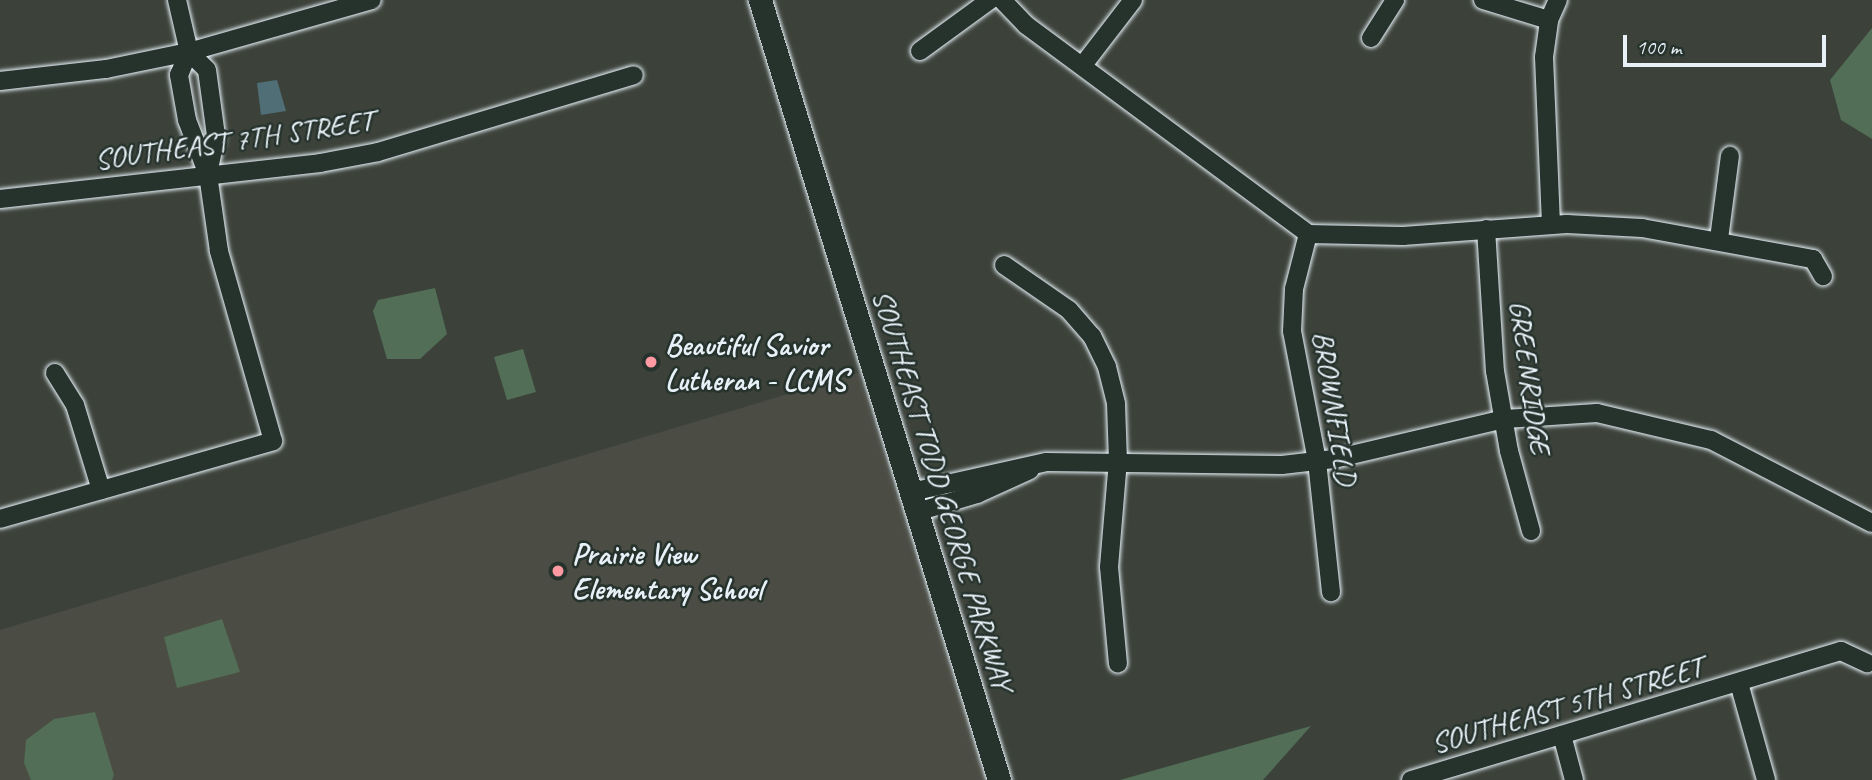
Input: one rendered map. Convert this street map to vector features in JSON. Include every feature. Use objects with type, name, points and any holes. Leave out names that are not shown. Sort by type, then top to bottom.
[{"type":"main road","name":"SOUTHEAST TODD GEORGE PARKWAY","points":[[760,0],[999,780]]},
{"type":"street","points":[[177,0],[189,52],[207,70],[215,120],[208,175]]},
{"type":"street","points":[[0,81],[106,69],[189,52],[372,0]]},
{"type":"street","points":[[920,51],[990,0]]},
{"type":"street","points":[[1002,0],[1026,25],[1083,65],[1261,204],[1308,234],[1403,236],[1551,225],[1642,228],[1719,239],[1813,259],[1823,276]]},
{"type":"street","points":[[1083,65],[1133,0]]},
{"type":"street","points":[[1371,38],[1395,0]]},
{"type":"street","points":[[1483,0],[1549,20]]},
{"type":"street","points":[[1551,225],[1545,57],[1549,20],[1558,0]]},
{"type":"street","points":[[0,519],[272,441],[219,251],[208,175],[187,120],[179,75],[189,52]]},
{"type":"street","name":"SOUTHEAST 7TH STREET","points":[[0,199],[320,163],[378,152],[634,75]]},
{"type":"street","points":[[1719,239],[1730,156]]},
{"type":"street","name":"GREENRIDGE","points":[[1486,229],[1495,371],[1505,419],[1508,451],[1531,531]]},
{"type":"street","name":"BROWNFIELD","points":[[1308,234],[1294,289],[1292,331],[1317,461],[1331,592]]},
{"type":"street","points":[[1004,265],[1069,310],[1092,336],[1107,367],[1116,404],[1118,460],[1109,567],[1118,663]]},
{"type":"street","points":[[55,373],[75,405],[101,491]]},
{"type":"street","points":[[914,502],[977,494],[1045,462],[1118,460],[1282,465],[1317,461],[1505,419],[1597,413],[1711,440],[1872,523]]},
{"type":"street","name":"SOUTHEAST 5TH STREET","points":[[1411,780],[1739,683],[1763,671],[1841,651],[1867,663]]},
{"type":"street","points":[[1739,683],[1766,780]]},
{"type":"street","points":[[1562,735],[1574,780]]},
{"type":"shaded area","name":"Prairie View Elementary School","points":[[858,373],[984,780],[0,780],[0,630]]},
{"type":"green space","points":[[1872,28],[1872,139],[1841,120],[1830,80]]},
{"type":"green space","points":[[435,288],[447,334],[420,359],[387,359],[373,311],[378,300]]},
{"type":"green space","points":[[523,349],[536,392],[507,400],[494,357]]},
{"type":"green space","points":[[222,619],[240,672],[177,688],[164,637]]},
{"type":"green space","points":[[95,712],[114,775],[112,780],[31,780],[24,763],[26,740],[54,719]]},
{"type":"green space","points":[[1311,726],[1263,780],[1120,780]]},
{"type":"water","points":[[277,80],[286,111],[261,115],[257,83]]},
{"type":"place","name":"Beautiful Savior Lutheran - LCMS","points":[[651,362]]},
{"type":"place","name":"Prairie View Elementary School","points":[[558,571]]}]
